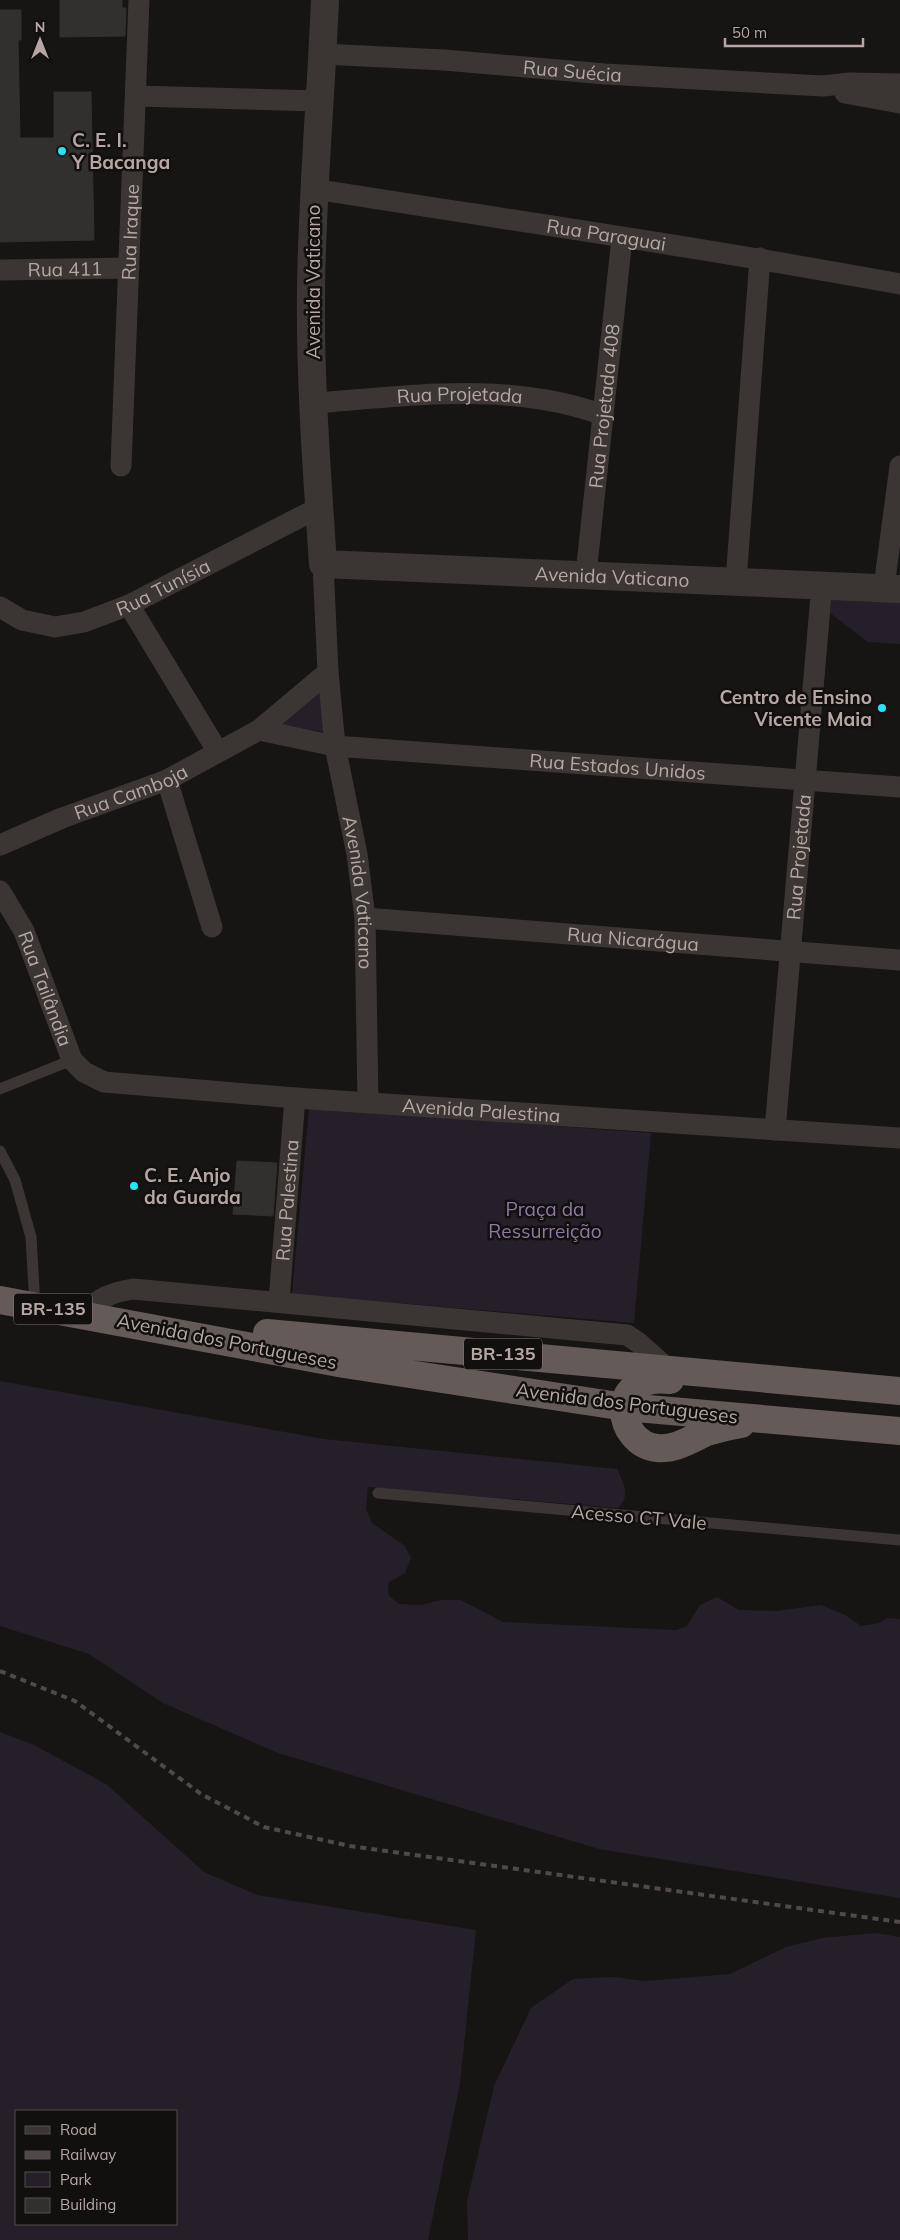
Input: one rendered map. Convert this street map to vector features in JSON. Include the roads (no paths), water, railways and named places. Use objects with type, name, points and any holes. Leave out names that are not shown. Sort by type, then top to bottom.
[{"type":"highway","name":"BR-135","points":[[0,1300],[94,1317]]},
{"type":"highway","name":"Avenida dos Portugueses","points":[[94,1317],[900,1391]]},
{"type":"highway","name":"Avenida dos Portugueses","points":[[94,1317],[344,1364],[625,1407],[900,1431]]},
{"type":"highway","points":[[770,1420],[719,1428],[677,1446],[655,1448],[643,1444],[636,1439],[626,1422],[625,1407],[630,1391],[644,1380],[655,1378],[749,1387],[808,1383]]},
{"type":"street","name":"Rua Iraque","points":[[121,466],[139,0]]},
{"type":"street","name":"Avenida Vaticano","points":[[325,0],[314,189],[311,293],[314,403],[328,672],[335,746],[357,854],[365,918],[368,1103]]},
{"type":"street","name":"Rua Suécia","points":[[323,54],[444,60],[604,74],[823,86],[850,83],[900,84]]},
{"type":"street","name":"Rua Suécia","points":[[823,86],[848,94],[900,103]]},
{"type":"street","points":[[136,96],[319,101]]},
{"type":"street","name":"Rua Paraguai","points":[[314,189],[760,258],[900,284]]},
{"type":"street","name":"Rua Projetada 408","points":[[586,574],[622,238]]},
{"type":"street","points":[[736,581],[760,258]]},
{"type":"street","name":"Rua 411","points":[[0,270],[129,268]]},
{"type":"street","name":"Rua Projetada","points":[[314,403],[421,395],[499,394],[554,401],[603,415]]},
{"type":"street","points":[[892,588],[900,466]]},
{"type":"street","name":"Rua Tunísia","points":[[0,606],[22,620],[55,627],[84,622],[130,605],[320,507]]},
{"type":"street","name":"Avenida Vaticano","points":[[323,564],[892,588]]},
{"type":"street","name":"Rua Projetada","points":[[775,1130],[822,584]]},
{"type":"street","points":[[130,605],[218,752]]},
{"type":"street","name":"Rua Camboja","points":[[0,845],[62,818],[167,780],[258,730],[328,672]]},
{"type":"street","points":[[258,730],[335,746]]},
{"type":"street","name":"Rua Estados Unidos","points":[[335,746],[900,787]]},
{"type":"street","points":[[167,780],[212,927]]},
{"type":"street","name":"Rua Tailândia","points":[[0,891],[24,931],[72,1060]]},
{"type":"street","name":"Rua Nicarágua","points":[[365,918],[900,960]]},
{"type":"street","name":"Avenida Palestina","points":[[72,1060],[84,1072],[104,1082],[294,1098],[900,1138]]},
{"type":"street","name":"Rua Palestina","points":[[279,1301],[294,1098]]},
{"type":"street","points":[[94,1317],[100,1299],[114,1292],[133,1289],[279,1301],[626,1335],[639,1343],[668,1369]]},
{"type":"lane","points":[[0,1090],[72,1060]]},
{"type":"lane","points":[[0,1150],[15,1180],[32,1237],[35,1306]]},
{"type":"lane","name":"Acesso CT Vale","points":[[378,1493],[900,1540]]},
{"type":"railway","points":[[0,1671],[75,1701],[201,1794],[264,1827],[350,1846],[900,1922]]},
{"type":"place","name":"C. E. I. Y Bacanga","points":[[62,151]]},
{"type":"place","name":"Centro de Ensino Vicente Maia","points":[[882,708]]},
{"type":"place","name":"C. E. Anjo da Guarda","points":[[134,1186]]},
{"type":"park label","name":"Praça da Ressurreição","points":[[545,1220]]}]
